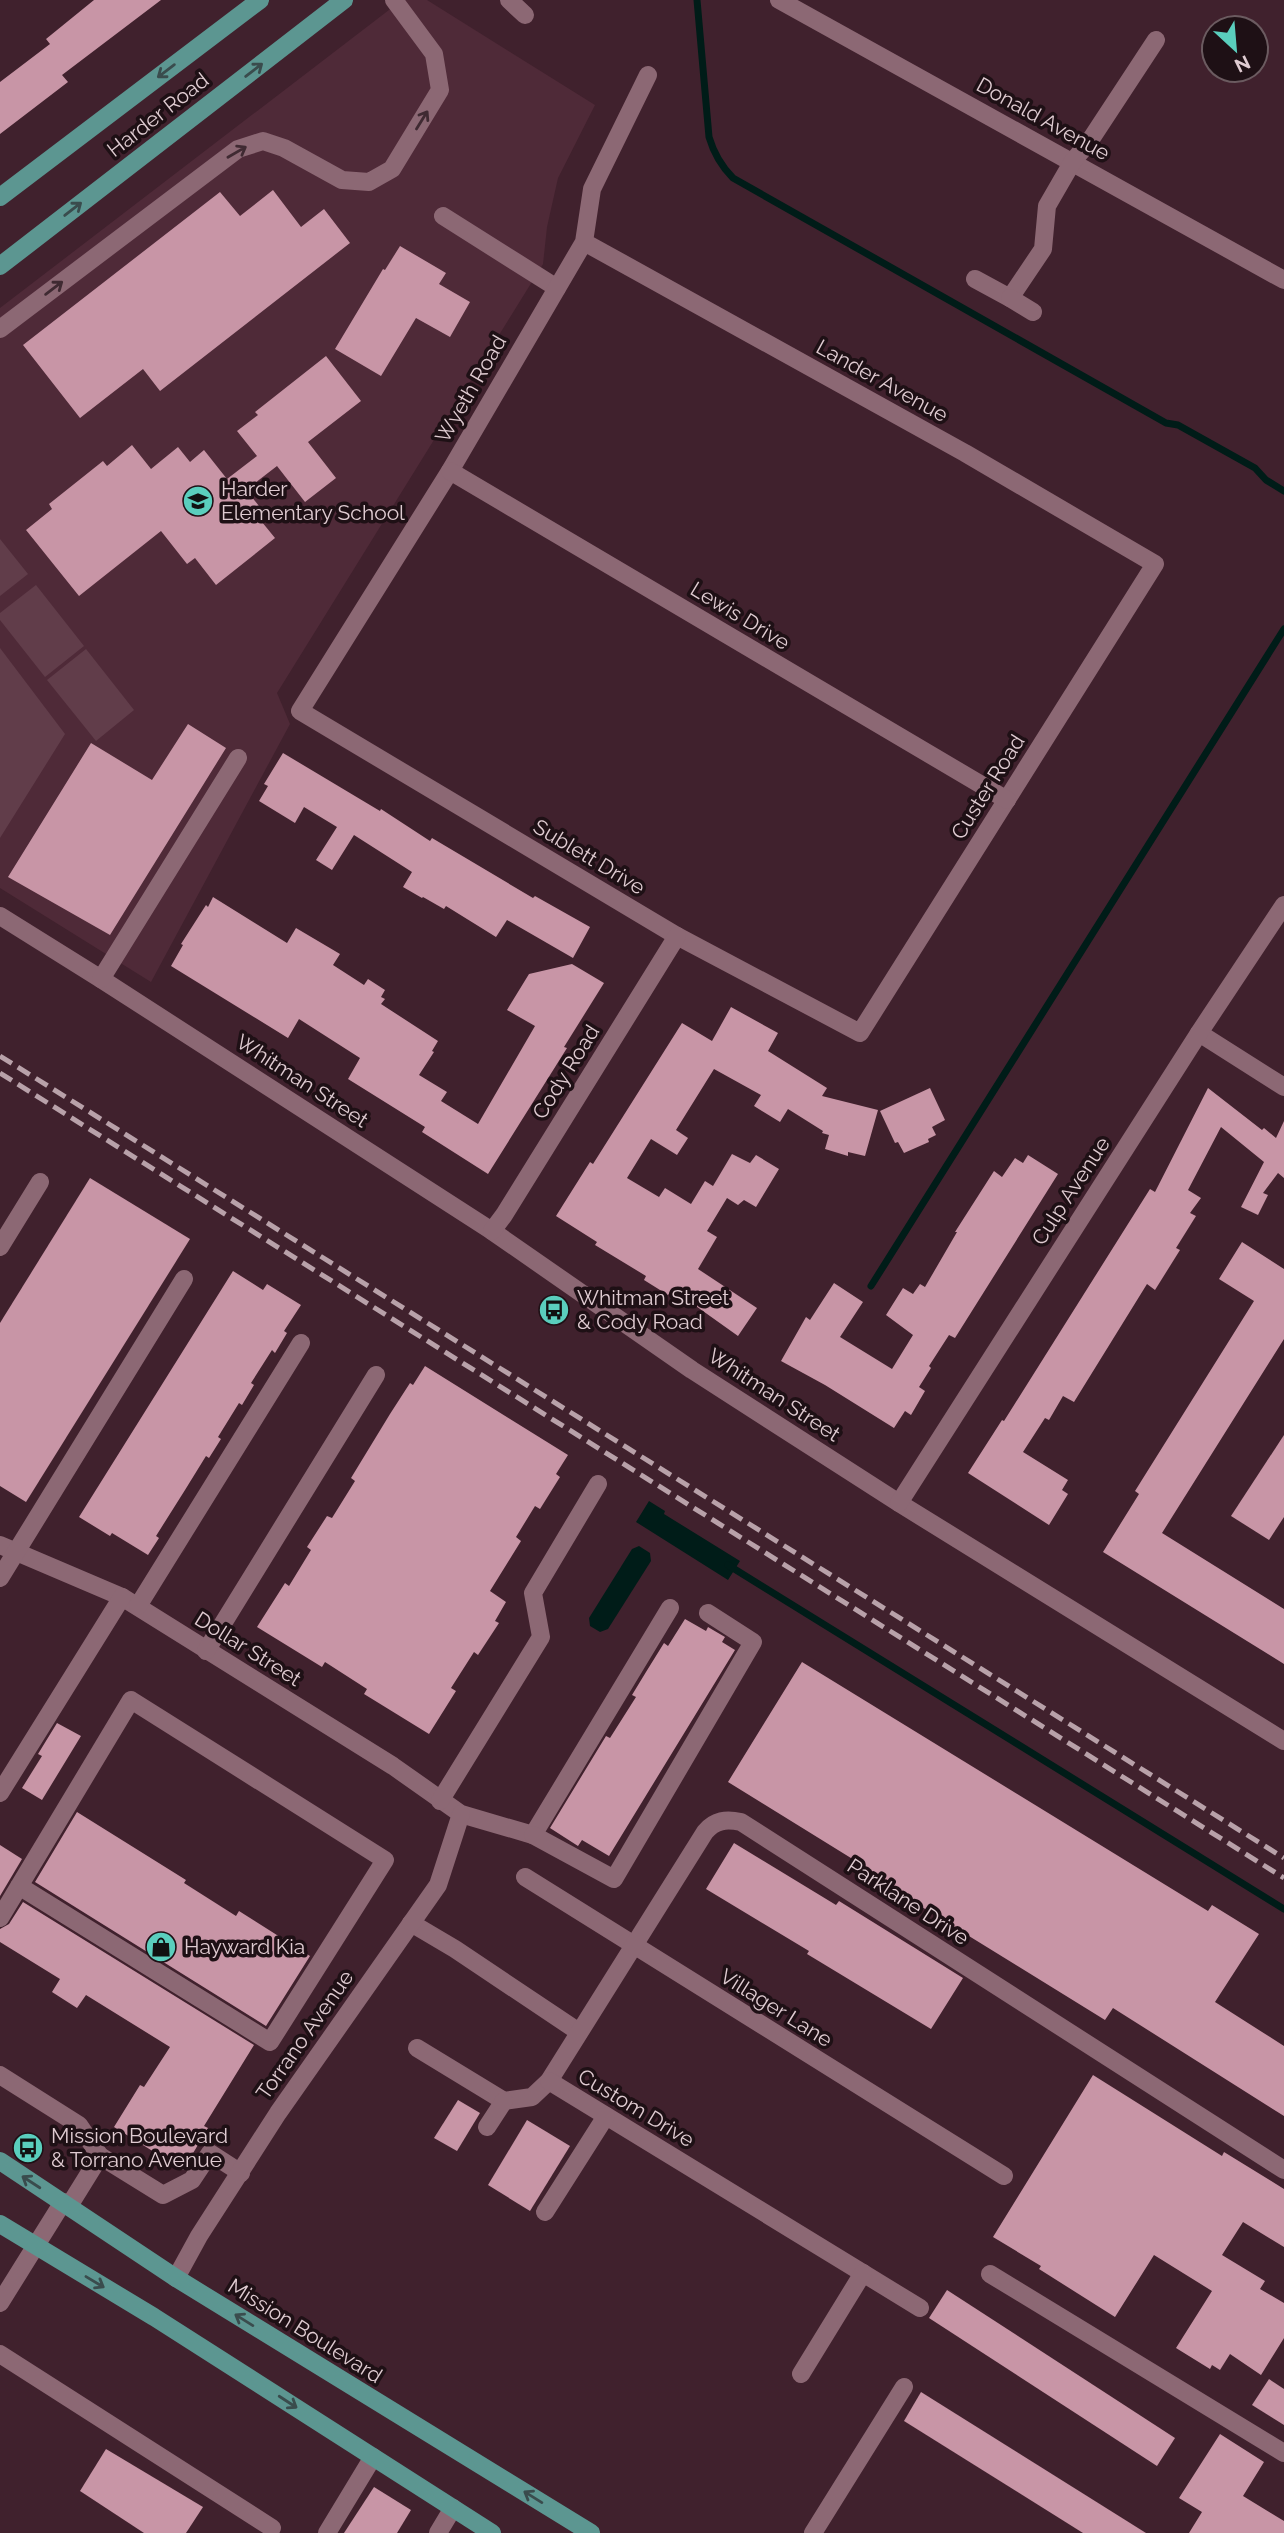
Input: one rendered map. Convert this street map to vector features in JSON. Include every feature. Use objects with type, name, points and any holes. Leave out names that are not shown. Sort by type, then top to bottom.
[{"type":"main road","name":"Harder Road","points":[[0,197],[260,0]]},
{"type":"main road","name":"Harder Road","points":[[0,266],[344,0]]},
{"type":"main road","name":"Mission Boulevard","points":[[0,2161],[176,2278],[591,2533]]},
{"type":"main road","points":[[0,2224],[154,2317],[492,2533]]},
{"type":"street","points":[[0,329],[238,149],[263,141],[284,148],[342,180],[369,182],[391,169],[440,90],[434,54],[394,0]]},
{"type":"street","points":[[509,0],[525,15]]},
{"type":"street","name":"Donald Avenue","points":[[779,0],[1284,280]]},
{"type":"street","points":[[1010,298],[1043,249],[1047,206],[1073,161],[1089,142],[1156,40]]},
{"type":"street","name":"Wyeth Road","points":[[300,710],[450,471],[584,242],[592,189],[648,75]]},
{"type":"street","points":[[443,216],[557,288]]},
{"type":"street","name":"Lander Avenue","points":[[584,242],[965,453],[1155,564]]},
{"type":"street","points":[[975,279],[1033,312]]},
{"type":"street","name":"Lewis Drive","points":[[450,471],[1007,800]]},
{"type":"street","name":"Custer Road","points":[[860,1033],[1155,564]]},
{"type":"street","name":"Sublett Drive","points":[[300,710],[677,936],[860,1033]]},
{"type":"street","points":[[101,979],[237,758]]},
{"type":"street","name":"Culp Avenue","points":[[898,1503],[1284,905]]},
{"type":"street","name":"Whitman Street","points":[[0,916],[492,1231],[692,1370],[898,1503],[1284,1741]]},
{"type":"street","name":"Cody Road","points":[[492,1231],[677,936]]},
{"type":"street","points":[[1199,1033],[1284,1087]]},
{"type":"street","points":[[0,1247],[40,1182]]},
{"type":"street","points":[[0,1578],[8,1548],[184,1279]]},
{"type":"street","points":[[138,1606],[301,1343]]},
{"type":"street","points":[[206,1651],[376,1375]]},
{"type":"street","points":[[440,1801],[541,1637],[533,1593],[598,1484]]},
{"type":"street","name":"Dollar Street","points":[[8,1548],[138,1606],[393,1766],[460,1814],[533,1835],[614,1879],[753,1642],[708,1613]]},
{"type":"street","points":[[0,1793],[122,1597]]},
{"type":"street","points":[[533,1835],[670,1608]]},
{"type":"street","points":[[0,1918],[19,1886],[131,1700],[385,1860],[270,2042],[19,1886]]},
{"type":"street","name":"Torrano Avenue","points":[[176,2278],[199,2236],[278,2113],[438,1885],[460,1814]]},
{"type":"street","name":"Parklane Drive","points":[[579,2032],[710,1826],[729,1819],[741,1822],[1284,2170]]},
{"type":"street","name":"Villager Lane","points":[[525,1877],[1004,2176]]},
{"type":"street","points":[[411,1923],[455,1949],[579,2032]]},
{"type":"street","name":"Custom Drive","points":[[579,2032],[549,2081],[920,2308]]},
{"type":"street","points":[[417,2048],[504,2101],[532,2098],[549,2081]]},
{"type":"street","points":[[0,2075],[79,2125],[100,2156],[163,2195],[192,2180],[210,2153],[241,2173]]},
{"type":"street","points":[[487,2127],[504,2101]]},
{"type":"street","points":[[545,2212],[606,2116]]},
{"type":"street","points":[[0,2303],[100,2156]]},
{"type":"street","points":[[801,2374],[863,2273]]},
{"type":"street","points":[[990,2274],[1284,2453]]},
{"type":"street","points":[[0,2354],[272,2528]]},
{"type":"street","points":[[813,2533],[904,2386]]},
{"type":"street","points":[[327,2533],[373,2457]]},
{"type":"street","points":[[438,2533],[453,2508]]},
{"type":"shaded area","name":"Harder Elementary School","points":[[402,0],[427,0],[595,105],[558,178],[547,227],[543,264],[277,693],[290,724],[151,982],[0,888],[0,308]]},
{"type":"shaded area","points":[[0,539],[28,574],[0,596]]},
{"type":"shaded area","points":[[36,585],[84,646],[45,677],[0,620],[0,613]]},
{"type":"shaded area","points":[[0,648],[65,734],[0,838]]},
{"type":"shaded area","points":[[86,649],[134,710],[96,741],[47,680]]},
{"type":"shaded area","points":[[649,1501],[665,1511],[664,1514],[740,1561],[728,1580],[636,1522]]},
{"type":"shaded area","points":[[639,1546],[650,1553],[651,1561],[608,1629],[600,1632],[590,1626],[589,1618],[632,1549]]},
{"type":"building","points":[[94,0],[161,0],[62,75],[68,82],[0,134],[0,82],[50,44],[46,39]]},
{"type":"building","points":[[273,190],[301,227],[324,209],[350,243],[160,391],[143,369],[80,418],[23,345],[220,192],[240,216]]},
{"type":"building","points":[[400,246],[446,273],[439,284],[470,302],[450,337],[416,318],[381,376],[335,349],[383,269],[385,270]]},
{"type":"building","points":[[326,356],[361,401],[308,442],[336,478],[305,502],[277,466],[246,490],[259,506],[253,511],[275,538],[216,585],[195,558],[187,564],[161,531],[79,596],[26,530],[52,509],[49,504],[103,461],[107,466],[132,445],[151,469],[178,447],[190,462],[204,450],[227,479],[257,456],[237,431],[258,415],[255,412]]},
{"type":"building","points":[[188,724],[226,748],[110,935],[8,877],[91,743],[152,780]]},
{"type":"building","points":[[283,753],[380,811],[381,809],[430,841],[432,838],[533,898],[535,896],[590,927],[573,958],[507,920],[496,937],[446,906],[444,909],[422,898],[403,887],[412,872],[354,835],[332,870],[316,860],[337,827],[304,807],[295,823],[259,801],[268,786],[264,784]]},
{"type":"building","points":[[213,897],[287,943],[296,928],[340,954],[333,965],[364,985],[368,979],[385,990],[381,997],[385,999],[381,1004],[438,1041],[419,1075],[447,1092],[441,1101],[478,1124],[535,1026],[507,1010],[529,974],[572,964],[604,983],[564,1047],[567,1048],[488,1174],[422,1132],[425,1127],[348,1079],[360,1058],[299,1019],[288,1038],[171,966],[183,945],[181,944]]},
{"type":"building","points":[[731,1007],[778,1033],[768,1051],[827,1088],[822,1096],[878,1110],[865,1156],[848,1152],[848,1156],[825,1149],[829,1135],[788,1109],[780,1122],[754,1106],[761,1095],[714,1069],[676,1130],[688,1138],[677,1155],[651,1139],[627,1178],[659,1197],[665,1188],[691,1204],[705,1181],[713,1186],[732,1154],[750,1163],[756,1155],[779,1169],[756,1207],[744,1200],[738,1205],[727,1198],[707,1231],[717,1237],[698,1269],[757,1308],[738,1336],[672,1289],[668,1295],[644,1280],[646,1276],[595,1245],[597,1242],[556,1216],[590,1162],[593,1164],[682,1023],[712,1041]]},
{"type":"building","points":[[930,1088],[945,1120],[932,1127],[936,1135],[928,1139],[929,1142],[904,1153],[898,1142],[895,1143],[880,1111]]},
{"type":"building","points":[[1208,1088],[1276,1138],[1284,1121],[1284,1178],[1278,1173],[1263,1193],[1268,1195],[1258,1215],[1241,1207],[1264,1162],[1221,1127],[1188,1190],[1201,1198],[1190,1213],[1196,1216],[1176,1248],[1180,1250],[1155,1290],[1147,1284],[1074,1402],[1063,1396],[1049,1420],[1045,1418],[1023,1452],[1068,1480],[1062,1490],[1068,1494],[1049,1525],[968,1473],[1002,1420],[1004,1421],[1150,1189],[1155,1192]]},
{"type":"building","points":[[1028,1155],[1058,1174],[955,1338],[949,1335],[929,1366],[931,1368],[919,1387],[925,1391],[911,1415],[905,1411],[894,1428],[781,1361],[806,1317],[810,1320],[834,1283],[863,1302],[840,1337],[892,1369],[913,1335],[886,1315],[903,1288],[913,1294],[920,1284],[925,1287],[955,1232],[994,1171],[1002,1177],[1015,1158],[1023,1163]]},
{"type":"building","points":[[90,1178],[190,1239],[26,1502],[0,1486],[0,1323]]},
{"type":"building","points":[[1242,1242],[1284,1269],[1284,1339],[1162,1533],[1284,1609],[1284,1664],[1103,1552],[1139,1494],[1135,1491],[1254,1301],[1219,1279]]},
{"type":"building","points":[[233,1271],[263,1290],[267,1284],[301,1305],[284,1331],[287,1333],[275,1353],[272,1350],[251,1383],[254,1385],[242,1405],[239,1403],[218,1437],[221,1439],[209,1458],[206,1456],[156,1536],[159,1538],[148,1555],[79,1517]]},
{"type":"building","points":[[425,1366],[568,1455],[556,1474],[560,1477],[540,1509],[535,1506],[516,1537],[521,1541],[490,1591],[506,1602],[495,1621],[499,1623],[478,1655],[474,1652],[451,1688],[456,1691],[429,1734],[364,1694],[367,1689],[325,1662],[322,1667],[257,1627],[285,1583],[289,1586],[311,1550],[307,1547],[327,1516],[332,1518],[355,1481],[351,1478],[390,1414],[410,1383],[413,1385]]},
{"type":"building","points":[[1284,1435],[1284,1517],[1269,1540],[1231,1516]]},
{"type":"building","points":[[685,1619],[706,1631],[708,1627],[725,1637],[722,1642],[735,1650],[609,1856],[582,1840],[578,1846],[550,1828],[606,1736],[610,1738],[636,1697],[632,1695],[664,1643],[668,1646]]},
{"type":"building","points":[[802,1662],[1208,1911],[1212,1905],[1259,1934],[1215,2002],[1284,2046],[1284,2116],[1113,2008],[1105,2020],[857,1867],[859,1863],[728,1782]]},
{"type":"building","points":[[57,1723],[81,1736],[42,1800],[22,1788],[42,1756],[38,1754]]},
{"type":"building","points":[[77,1812],[186,1880],[184,1883],[236,1916],[239,1911],[310,1956],[266,2026],[35,1882]]},
{"type":"building","points":[[734,1843],[836,1905],[839,1901],[963,1978],[931,2029],[706,1889]]},
{"type":"building","points":[[0,1845],[22,1859],[0,1896]]},
{"type":"building","points":[[23,1902],[254,2045],[204,2126],[208,2128],[183,2170],[114,2127],[140,2085],[144,2087],[170,2047],[86,1995],[77,2008],[52,1992],[60,1979],[0,1942],[0,1929],[9,1924]]},
{"type":"building","points":[[1093,2075],[1222,2156],[1224,2152],[1284,2189],[1284,2247],[1243,2222],[1222,2255],[1265,2281],[1260,2289],[1284,2303],[1284,2338],[1261,2375],[1230,2354],[1220,2370],[1212,2365],[1210,2369],[1176,2348],[1212,2291],[1154,2255],[1115,2317],[993,2237]]},
{"type":"building","points":[[458,2100],[480,2113],[457,2151],[434,2138]]},
{"type":"building","points":[[527,2120],[570,2146],[530,2211],[488,2185]]},
{"type":"building","points":[[947,2290],[1175,2438],[1157,2466],[929,2318]]},
{"type":"building","points":[[1269,2379],[1284,2389],[1284,2425],[1252,2405]]},
{"type":"building","points":[[921,2392],[1146,2533],[1083,2533],[904,2421]]},
{"type":"building","points":[[1220,2434],[1264,2462],[1243,2496],[1284,2521],[1284,2533],[1189,2533],[1202,2512],[1179,2498]]},
{"type":"building","points":[[106,2449],[203,2507],[186,2533],[144,2533],[80,2491]]},
{"type":"building","points":[[374,2487],[411,2510],[397,2533],[344,2533]]},
{"type":"waterway","points":[[697,0],[709,137],[718,159],[733,178],[1166,423],[1178,425],[1255,468],[1266,480],[1284,491]]},
{"type":"waterway","points":[[871,1286],[1284,629]]},
{"type":"waterway","points":[[728,1565],[1284,1909]]},
{"type":"railway","points":[[0,1056],[1284,1858]]},
{"type":"railway","points":[[0,1073],[1284,1878]]},
{"type":"place","name":"Harder Elementary School","points":[[198,501]]},
{"type":"place","name":"Whitman Street & Cody Road","points":[[554,1310]]},
{"type":"place","name":"Hayward Kia","points":[[161,1947]]},
{"type":"place","name":"Mission Boulevard & Torrano Avenue","points":[[28,2148]]}]
